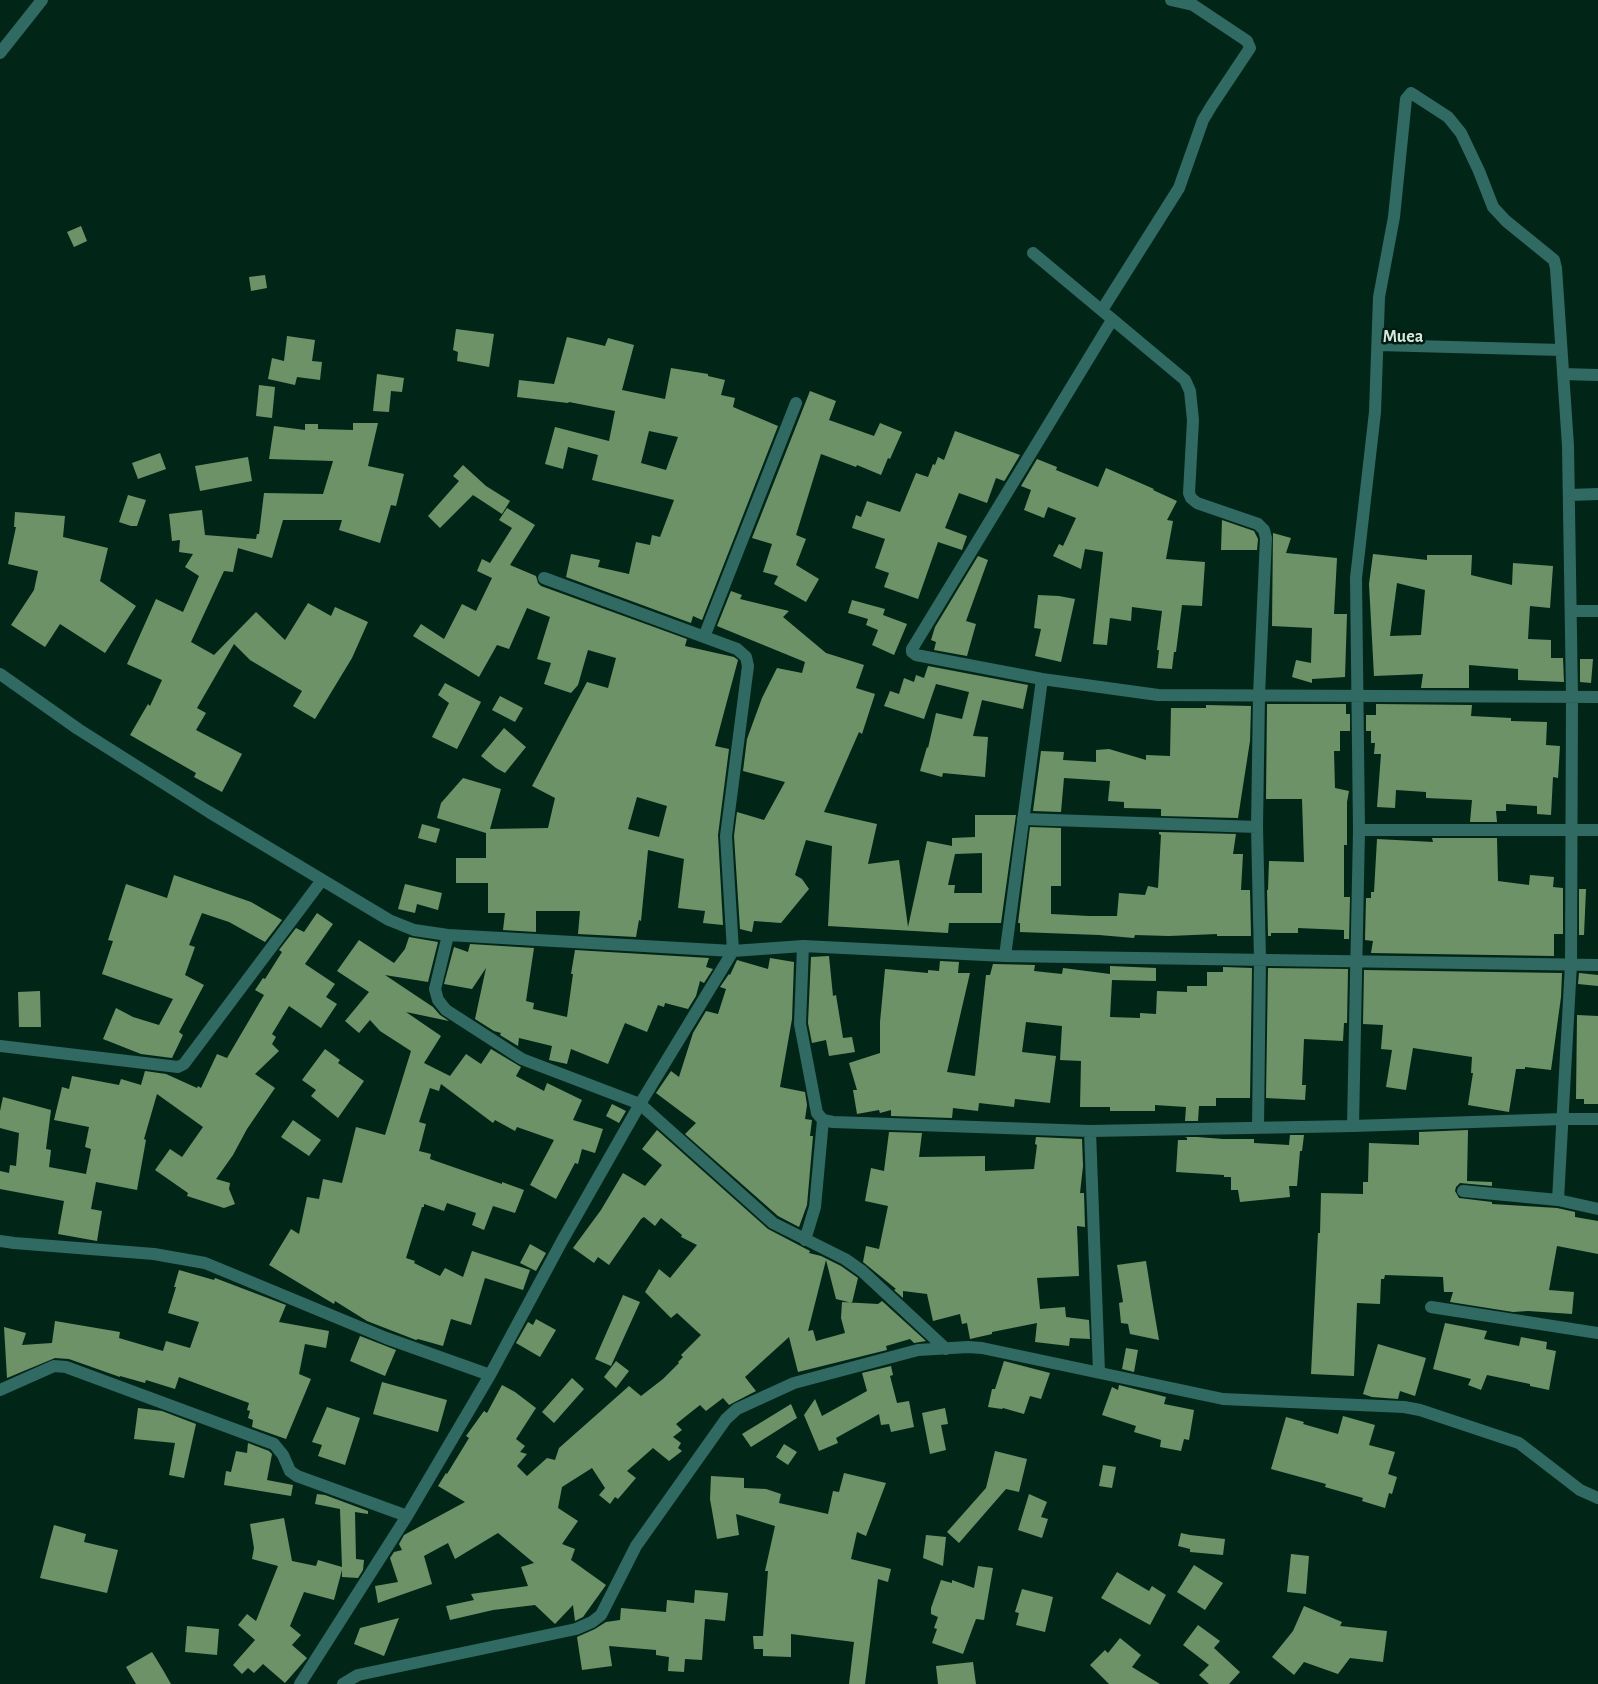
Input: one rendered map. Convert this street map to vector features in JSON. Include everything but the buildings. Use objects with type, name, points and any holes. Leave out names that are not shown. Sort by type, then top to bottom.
[{"type":"street","points":[[0,53],[42,0]]},
{"type":"street","points":[[1102,310],[1179,188],[1203,120],[1250,48],[1247,41],[1193,5],[1171,0]]},
{"type":"street","points":[[1353,1126],[1359,830],[1356,578],[1375,412],[1381,280],[1394,217],[1406,99],[1411,93],[1448,117],[1460,133],[1494,206],[1506,221],[1554,260],[1556,268],[1568,446],[1572,696],[1571,964],[1558,1200]]},
{"type":"street","points":[[1033,253],[1185,380],[1188,385],[1193,420],[1189,492],[1191,498],[1197,503],[1258,524],[1264,530],[1266,538],[1259,695],[1257,827],[1260,959],[1258,1127]]},
{"type":"street","points":[[1112,320],[911,650],[916,655],[1042,678],[1158,695],[1598,697]]},
{"type":"street","points":[[1378,345],[1562,350]]},
{"type":"street","points":[[1563,374],[1598,375]]},
{"type":"street","points":[[704,637],[796,403]]},
{"type":"street","points":[[1569,495],[1598,494]]},
{"type":"street","points":[[300,1684],[407,1516],[490,1375],[562,1241],[640,1104],[734,951],[726,836],[748,666],[746,657],[738,649],[544,578]]},
{"type":"street","points":[[1571,612],[1598,612]]},
{"type":"street","points":[[0,674],[78,729],[210,812],[388,920],[414,930],[448,935],[734,951],[803,946],[1005,956],[1598,965]]},
{"type":"street","points":[[1005,956],[1042,678]]},
{"type":"street","points":[[1023,819],[1257,827]]},
{"type":"street","points":[[1359,830],[1598,830]]},
{"type":"street","points":[[0,1046],[178,1068],[184,1064],[322,880]]},
{"type":"street","points":[[448,935],[435,988],[438,1000],[446,1010],[522,1059],[640,1104],[773,1223],[845,1260],[862,1271],[946,1348]]},
{"type":"street","points":[[803,946],[800,1024],[816,1113],[823,1120],[833,1122],[1090,1131],[1598,1119]]},
{"type":"street","points":[[806,1240],[815,1207],[823,1120]]},
{"type":"street","points":[[1090,1131],[1099,1372]]},
{"type":"street","points":[[1462,1191],[1558,1200],[1598,1210]]},
{"type":"street","points":[[0,1241],[154,1254],[205,1263],[386,1338],[490,1375]]},
{"type":"street","points":[[1431,1307],[1598,1333]]},
{"type":"street","points":[[343,1684],[358,1675],[576,1629],[592,1622],[601,1615],[636,1546],[726,1419],[737,1409],[794,1383],[918,1350],[982,1348],[1223,1399],[1404,1407],[1420,1410],[1519,1443],[1580,1490],[1598,1498]]},
{"type":"street","points":[[0,1390],[54,1366],[66,1366],[274,1444],[283,1455],[290,1471],[297,1476],[407,1516]]},
{"type":"district","name":"Muea","points":[[1403,337]]}]
